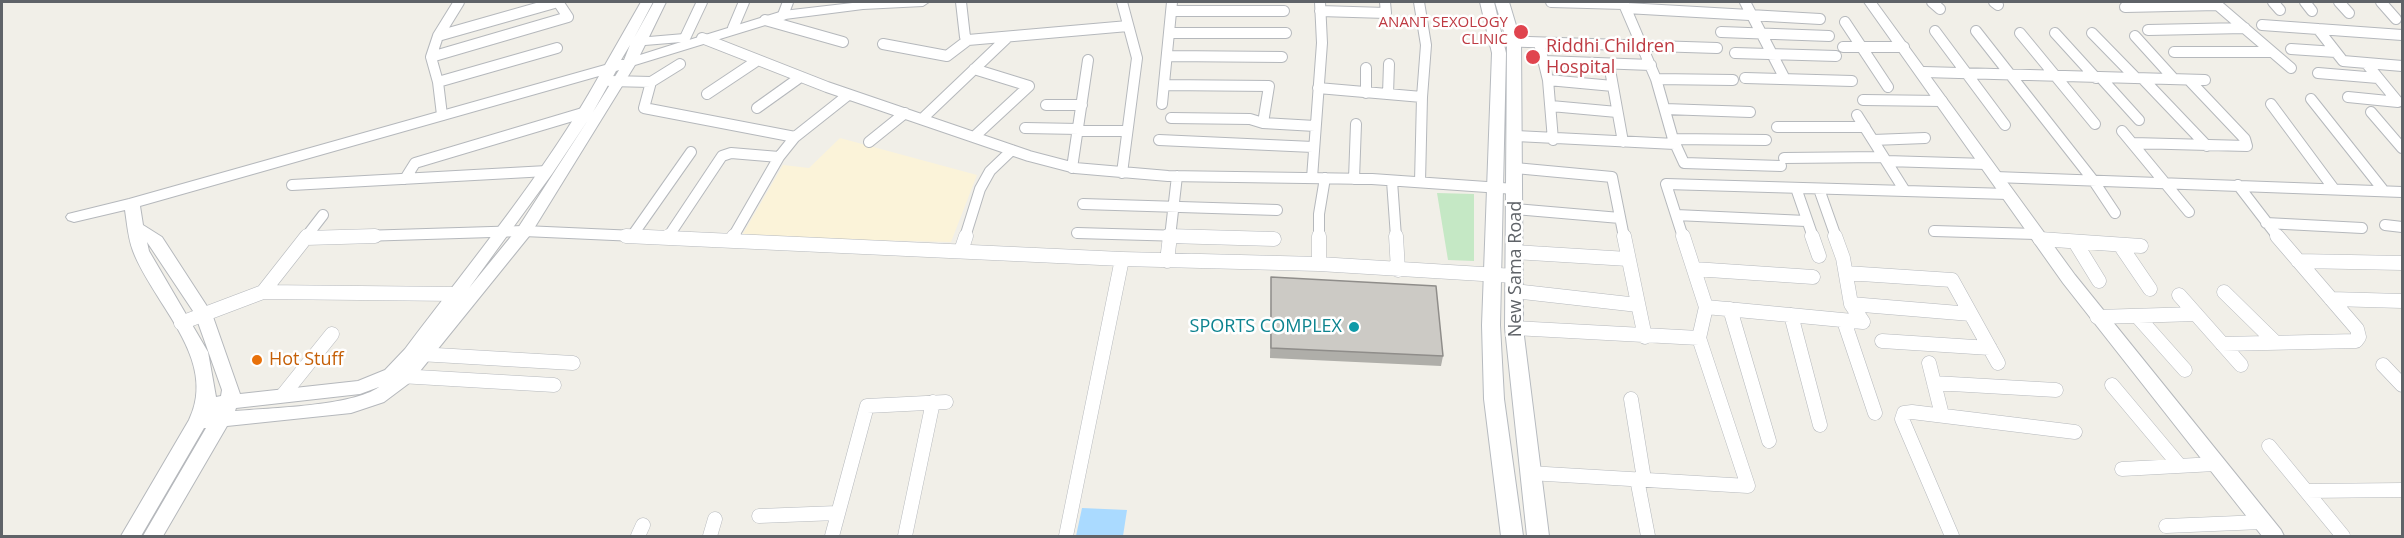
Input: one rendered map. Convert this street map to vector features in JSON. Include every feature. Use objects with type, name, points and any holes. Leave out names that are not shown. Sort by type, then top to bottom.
[{"type":"main road","name":"New Sama Road","points":[[1487,2],[1505,42]]},
{"type":"main road","name":"New Sama Road","points":[[1502,2],[1516,136],[1514,328],[1538,537]]},
{"type":"main road","name":"New Sama Road","points":[[1505,42],[1499,53],[1492,275],[1494,399],[1512,537]]},
{"type":"street","points":[[442,115],[438,82],[431,57],[438,36],[459,2]]},
{"type":"street","points":[[431,57],[568,17],[558,2],[438,36]]},
{"type":"street","points":[[630,62],[633,42],[647,2]]},
{"type":"street","points":[[206,405],[226,410],[351,406],[378,397],[399,376],[524,231],[612,77],[660,2]]},
{"type":"street","points":[[685,38],[702,2]]},
{"type":"street","points":[[733,28],[744,2]]},
{"type":"street","points":[[783,15],[788,2]]},
{"type":"street","points":[[418,354],[456,294],[547,171],[586,112],[612,77],[630,62],[733,28],[783,15],[864,3],[923,2]]},
{"type":"street","points":[[961,2],[965,37],[968,40]]},
{"type":"street","points":[[1122,2],[1137,58],[1122,173]]},
{"type":"street","points":[[1312,178],[1322,43],[1320,6],[1386,13],[1385,2]]},
{"type":"street","points":[[1419,2],[1426,45],[1420,183]]},
{"type":"street","points":[[1551,2],[1624,4],[1820,19]]},
{"type":"street","points":[[1745,2],[1785,79]]},
{"type":"street","points":[[1870,2],[1924,72],[2038,237],[2097,317],[2274,537]]},
{"type":"street","points":[[1932,2],[1940,9]]},
{"type":"street","points":[[2273,2],[2280,10]]},
{"type":"street","points":[[2305,2],[2312,11]]},
{"type":"street","points":[[2339,2],[2349,13]]},
{"type":"street","points":[[2381,2],[2396,19]]},
{"type":"street","points":[[2125,7],[2216,3],[2291,68]]},
{"type":"street","points":[[1624,4],[1651,65],[1674,142],[1684,163],[1885,159],[2093,180],[2403,192]]},
{"type":"street","points":[[1162,104],[1172,6],[1262,6],[1284,11]]},
{"type":"street","points":[[765,20],[843,42]]},
{"type":"street","points":[[1845,22],[1888,87]]},
{"type":"street","points":[[2262,25],[2403,36]]},
{"type":"street","points":[[883,44],[947,56],[968,40],[1128,26]]},
{"type":"street","points":[[2148,30],[2245,28]]},
{"type":"street","points":[[2318,30],[2343,60],[2403,66]]},
{"type":"street","points":[[1935,31],[2005,125]]},
{"type":"street","points":[[1976,31],[2093,180],[2115,213]]},
{"type":"street","points":[[1721,32],[1829,36]]},
{"type":"street","points":[[1169,33],[1286,33]]},
{"type":"street","points":[[2020,33],[2096,124]]},
{"type":"street","points":[[2055,33],[2139,120]]},
{"type":"street","points":[[2092,33],[2207,146]]},
{"type":"street","points":[[2135,36],[2174,80]]},
{"type":"street","points":[[923,118],[1008,37]]},
{"type":"street","points":[[633,42],[702,38],[755,62],[799,78],[1072,168],[1177,176],[1354,179],[1515,189]]},
{"type":"street","points":[[1505,42],[1717,48]]},
{"type":"street","points":[[1539,43],[1548,80],[1553,140]]},
{"type":"street","points":[[1843,46],[1904,47]]},
{"type":"street","points":[[438,82],[557,48]]},
{"type":"street","points":[[2291,49],[2336,52]]},
{"type":"street","points":[[2174,52],[2272,52]]},
{"type":"street","points":[[1735,53],[1836,56]]},
{"type":"street","points":[[1168,56],[1281,57]]},
{"type":"street","points":[[1072,168],[1088,60]]},
{"type":"street","points":[[1544,61],[1651,65]]},
{"type":"street","points":[[706,94],[755,62]]},
{"type":"street","points":[[2348,97],[2398,102],[2366,63]]},
{"type":"street","points":[[74,217],[132,203],[442,115],[612,77],[651,82],[680,64]]},
{"type":"street","points":[[1388,94],[1389,64]]},
{"type":"street","points":[[1609,64],[1623,142]]},
{"type":"street","points":[[1365,93],[1366,68]]},
{"type":"street","points":[[974,69],[1029,86],[975,136]]},
{"type":"street","points":[[1924,72],[2205,80]]},
{"type":"street","points":[[2318,73],[2378,78]]},
{"type":"street","points":[[757,108],[799,78]]},
{"type":"street","points":[[1745,78],[1852,81]]},
{"type":"street","points":[[1548,80],[1613,86]]},
{"type":"street","points":[[1656,80],[1733,80]]},
{"type":"street","points":[[2133,143],[2247,146],[2246,139],[2189,80]]},
{"type":"street","points":[[651,82],[644,108],[795,137]]},
{"type":"street","points":[[1164,86],[1269,86],[1263,123]]},
{"type":"street","points":[[1318,88],[1422,97]]},
{"type":"street","points":[[730,241],[779,157],[795,137],[849,95]]},
{"type":"street","points":[[2312,99],[2384,191]]},
{"type":"street","points":[[1863,100],[1942,101]]},
{"type":"street","points":[[2271,104],[2334,189]]},
{"type":"street","points":[[1046,105],[1082,105]]},
{"type":"street","points":[[1551,106],[1617,112]]},
{"type":"street","points":[[1665,109],[1750,112]]},
{"type":"street","points":[[405,179],[415,163],[586,112]]},
{"type":"street","points":[[2371,112],[2403,148]]},
{"type":"street","points":[[869,142],[905,113]]},
{"type":"street","points":[[1857,115],[1905,191]]},
{"type":"street","points":[[1171,118],[1250,119],[1263,123],[1315,126]]},
{"type":"street","points":[[1354,179],[1356,124]]},
{"type":"street","points":[[1777,127],[1865,127]]},
{"type":"street","points":[[1025,128],[1128,131]]},
{"type":"street","points":[[2122,131],[2189,212]]},
{"type":"street","points":[[1516,136],[1553,140],[1623,142],[1766,140]]},
{"type":"street","points":[[1873,140],[1925,138]]},
{"type":"street","points":[[1159,140],[1313,147]]},
{"type":"street","points":[[961,250],[980,189],[990,171],[1012,150]]},
{"type":"street","points":[[632,236],[691,152]]},
{"type":"street","points":[[668,238],[722,156],[731,153],[779,157]]},
{"type":"street","points":[[1515,168],[1612,177],[1645,337]]},
{"type":"street","points":[[292,185],[547,171]]},
{"type":"street","points":[[1167,261],[1172,237],[1177,176]]},
{"type":"street","points":[[1319,264],[1319,214],[1325,178]]},
{"type":"street","points":[[1392,181],[1398,270]]},
{"type":"street","points":[[1529,473],[1748,486],[1698,338],[1706,307],[1666,184],[2008,194]]},
{"type":"street","points":[[2222,344],[2356,340],[2359,338],[2357,329],[2266,223],[2238,186]]},
{"type":"street","points":[[1796,188],[1819,256]]},
{"type":"street","points":[[1706,307],[1863,322],[1851,304],[1843,258],[1819,189]]},
{"type":"street","points":[[131,537],[198,422],[206,405],[207,391],[199,352],[141,251],[132,203]]},
{"type":"street","points":[[1083,204],[1277,210]]},
{"type":"street","points":[[1515,209],[1620,218]]},
{"type":"street","points":[[263,292],[323,215]]},
{"type":"street","points":[[1676,215],[1806,221]]},
{"type":"street","points":[[2266,223],[2362,228]]},
{"type":"street","points":[[2385,225],[2403,227]]},
{"type":"street","points":[[135,226],[156,241],[203,314],[231,390],[226,410],[153,537]]},
{"type":"street","points":[[306,238],[524,231],[961,250],[1122,260],[1319,264],[1492,275],[1515,284],[1638,305]]},
{"type":"street","points":[[1934,231],[2141,246]]},
{"type":"street","points":[[1077,234],[1274,239]]},
{"type":"street","points":[[2074,242],[2099,281]]},
{"type":"street","points":[[2120,244],[2150,289]]},
{"type":"street","points":[[1514,252],[1628,259]]},
{"type":"street","points":[[1066,537],[1122,260]]},
{"type":"street","points":[[2298,261],[2403,263]]},
{"type":"street","points":[[1694,269],[1814,277]]},
{"type":"street","points":[[1846,273],[1952,280],[1998,363]]},
{"type":"street","points":[[181,323],[263,292],[456,294]]},
{"type":"street","points":[[2224,292],[2276,343]]},
{"type":"street","points":[[2179,295],[2241,365]]},
{"type":"street","points":[[2331,299],[2403,301]]},
{"type":"street","points":[[1851,304],[1971,314]]},
{"type":"street","points":[[1730,309],[1769,441]]},
{"type":"street","points":[[2097,317],[2196,314]]},
{"type":"street","points":[[1791,315],[1820,425]]},
{"type":"street","points":[[2137,316],[2185,370]]},
{"type":"street","points":[[1844,321],[1875,412]]},
{"type":"street","points":[[1514,328],[1645,337],[1698,338]]},
{"type":"street","points":[[283,395],[332,334]]},
{"type":"street","points":[[1882,341],[1989,348]]},
{"type":"street","points":[[418,354],[573,363]]},
{"type":"street","points":[[1929,363],[1942,415]]},
{"type":"street","points":[[2383,364],[2403,385]]},
{"type":"street","points":[[198,422],[226,410],[283,395],[360,387],[399,376],[554,385]]},
{"type":"street","points":[[1934,383],[2056,390]]},
{"type":"street","points":[[2112,385],[2180,466]]},
{"type":"street","points":[[1631,399],[1648,537]]},
{"type":"street","points":[[832,537],[867,406],[939,402],[905,537]]},
{"type":"street","points":[[1952,537],[1902,419],[1904,413],[1942,415],[2074,432]]},
{"type":"street","points":[[2269,446],[2343,537]]},
{"type":"street","points":[[2122,469],[2215,464]]},
{"type":"street","points":[[2306,491],[2403,490]]},
{"type":"street","points":[[759,516],[837,513]]},
{"type":"street","points":[[710,537],[715,519]]},
{"type":"street","points":[[2166,526],[2262,522]]},
{"type":"green space","points":[[1437,193],[1474,194],[1474,261],[1448,260]]},
{"type":"sand","points":[[840,138],[977,175],[951,242],[741,237],[783,165],[809,168]]},
{"type":"water","points":[[1082,508],[1127,510],[1123,536],[1076,536]]},
{"type":"building","name":"SPORTS COMPLEX","points":[[1271,277],[1436,286],[1443,356],[1271,348]]},
{"type":"place","name":"ANANT SEXOLOGY CLINIC","points":[[1521,32]]},
{"type":"place","name":"Riddhi Children Hospital","points":[[1533,57]]},
{"type":"place","name":"SPORTS COMPLEX","points":[[1354,327]]},
{"type":"place","name":"Hot Stuff","points":[[257,360]]}]
